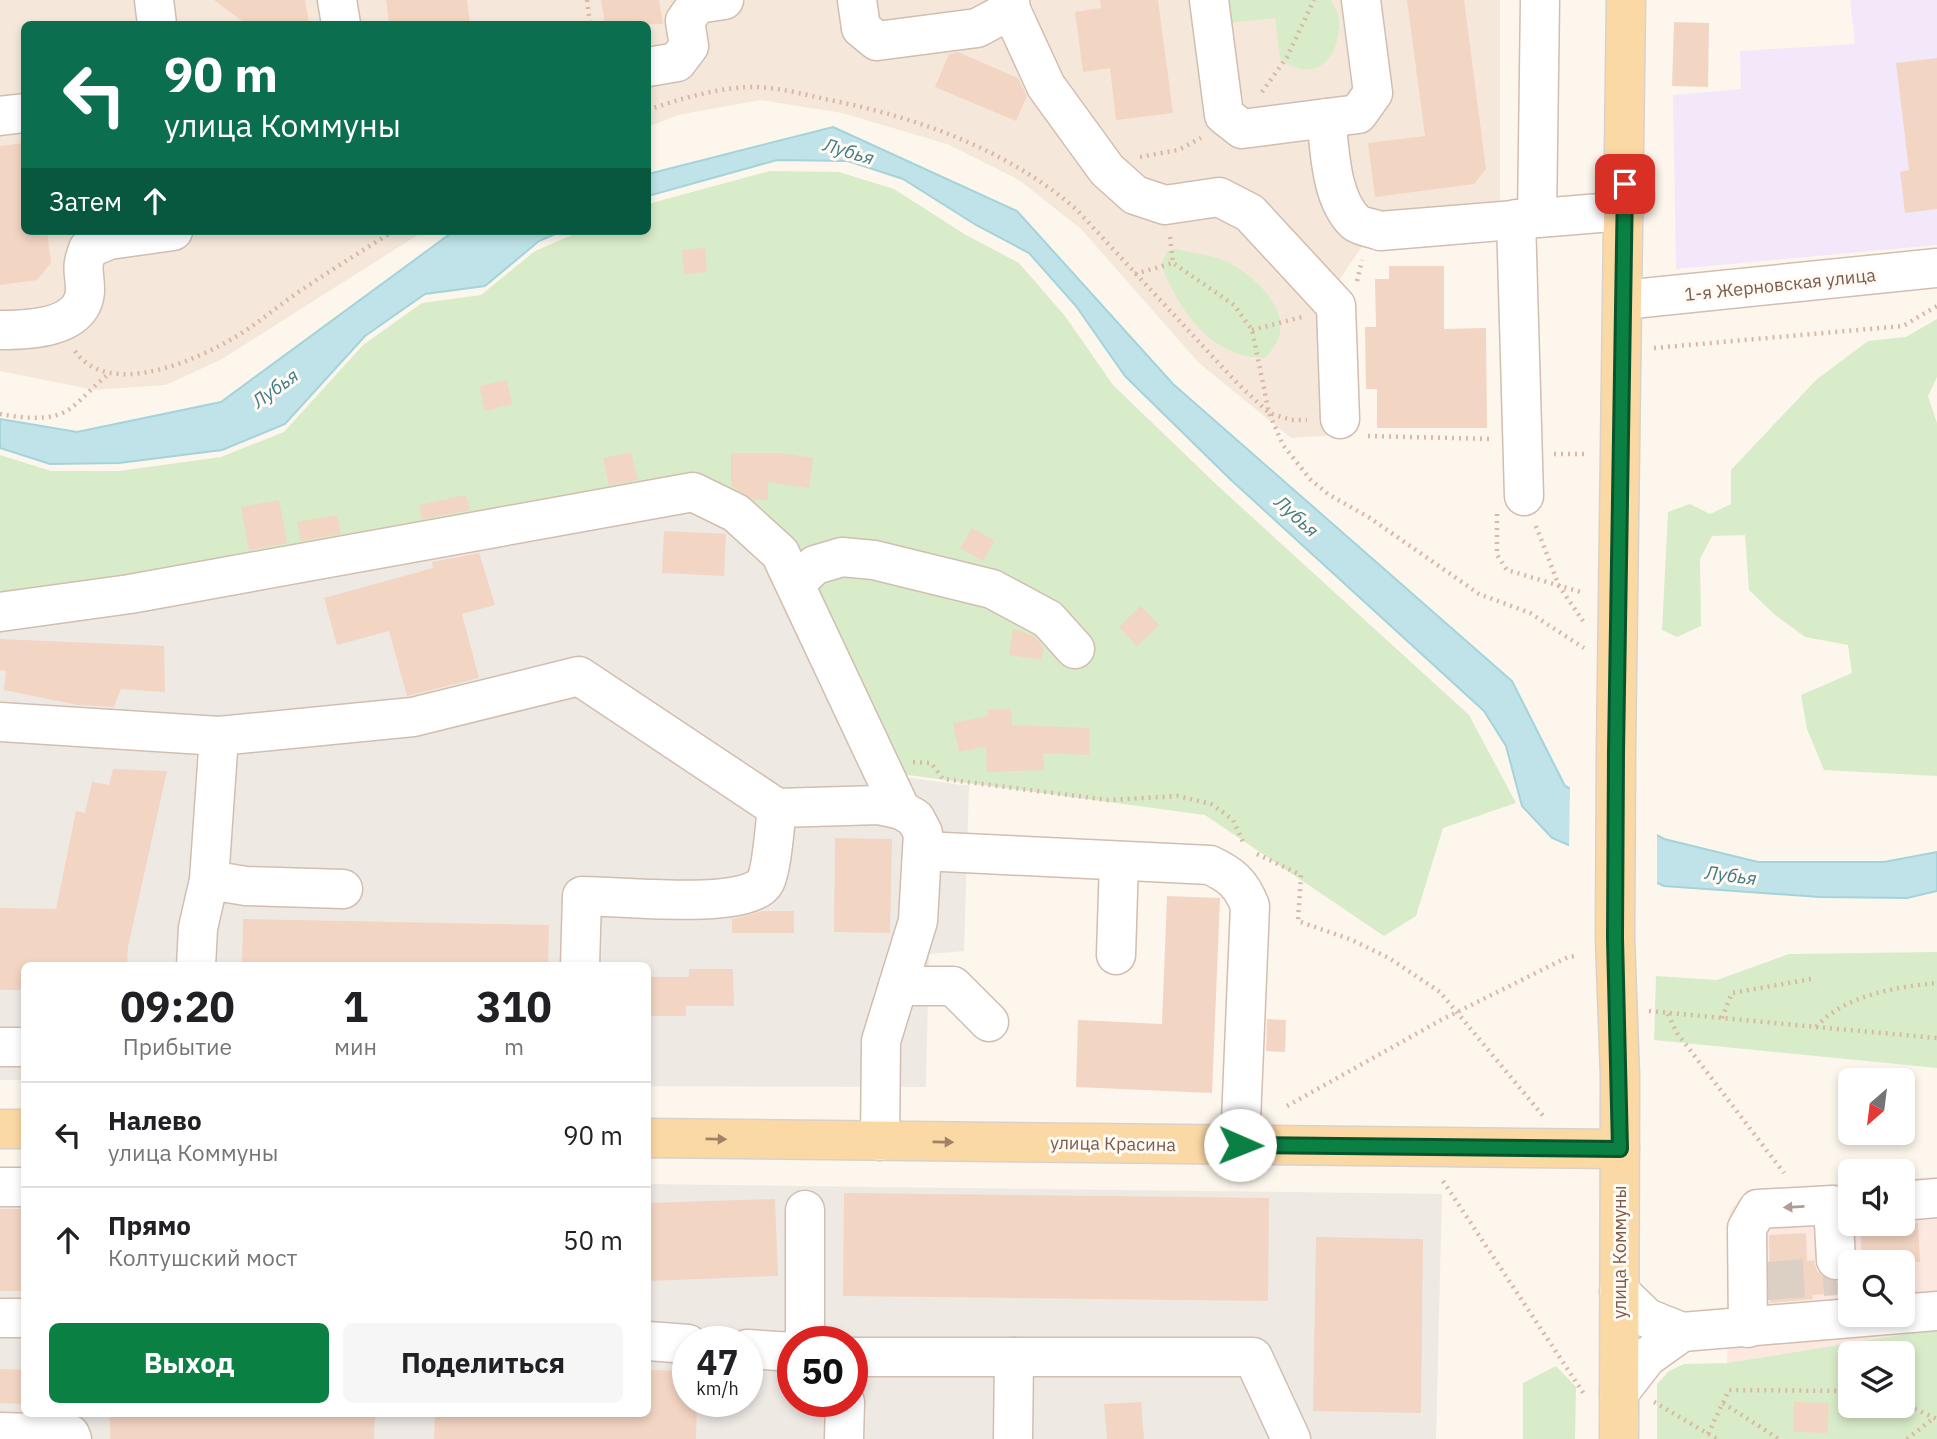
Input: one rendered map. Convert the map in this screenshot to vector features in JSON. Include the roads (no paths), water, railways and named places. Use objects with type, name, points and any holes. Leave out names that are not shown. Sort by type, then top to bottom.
[{"type":"main road","points":[[1623,300],[1626,0]]},
{"type":"main road","name":"улица Коммуны","points":[[1619,1439],[1617,1395],[1620,1149],[1615,938],[1623,300]]},
{"type":"main road","points":[[0,1129],[21,1129]]},
{"type":"main road","name":"улица Красина","points":[[651,1138],[1620,1149]]},
{"type":"street","points":[[154,0],[157,21]]},
{"type":"street","points":[[337,0],[340,21]]},
{"type":"street","points":[[651,66],[677,62],[689,46],[685,21],[697,4],[724,0]]},
{"type":"street","points":[[857,0],[861,28],[877,41],[977,28],[1011,5],[1046,86],[1107,170],[1135,195],[1165,205],[1219,197],[1251,213],[1336,306],[1353,428]]},
{"type":"street","points":[[1209,0],[1224,115],[1242,128],[1358,114],[1373,93],[1361,0]]},
{"type":"street","points":[[1510,500],[1540,0]]},
{"type":"street","points":[[0,116],[21,113]]},
{"type":"street","points":[[1326,118],[1333,171],[1342,201],[1356,223],[1380,231],[1624,211]]},
{"type":"street","points":[[0,330],[57,325],[76,312],[85,293],[81,268],[88,249],[109,240],[145,235]]},
{"type":"street","name":"1-я Жерновская улица","points":[[1623,300],[1892,261],[1937,268]]},
{"type":"street","points":[[0,612],[130,594],[693,492],[736,513],[780,553],[901,810]]},
{"type":"street","points":[[796,583],[815,565],[842,557],[874,560],[992,589],[1048,619],[1076,649]]},
{"type":"street","points":[[0,722],[219,736],[412,717],[579,676],[777,807],[879,805],[901,810],[915,818],[923,833],[923,851],[918,921],[881,1041],[880,1141]]},
{"type":"street","points":[[196,962],[198,928],[209,880],[219,736]]},
{"type":"street","points":[[580,962],[582,895],[725,899],[755,892],[766,881],[777,807]]},
{"type":"street","points":[[923,851],[1210,865],[1230,874],[1243,888],[1250,906],[1240,1145]]},
{"type":"street","points":[[1116,955],[1119,861]]},
{"type":"street","points":[[209,880],[246,886],[343,890]]},
{"type":"street","points":[[898,986],[953,986],[989,1022]]},
{"type":"street","points":[[0,1047],[21,1047]]},
{"type":"street","points":[[0,1187],[21,1188]]},
{"type":"street","points":[[1915,1200],[1937,1198]]},
{"type":"street","points":[[1748,1328],[1756,1281],[1746,1228],[1758,1209],[1827,1206],[1837,1291]]},
{"type":"street","points":[[805,1210],[805,1326]]},
{"type":"street","points":[[1619,1291],[1647,1318],[1682,1332],[1748,1328],[1837,1291],[1937,1311]]},
{"type":"street","points":[[0,1318],[21,1318]]},
{"type":"street","points":[[1617,1395],[1647,1357],[1682,1332]]},
{"type":"street","points":[[651,1340],[672,1342]]},
{"type":"street","points":[[868,1357],[1253,1357],[1291,1439]]},
{"type":"street","points":[[1013,1439],[1014,1357]]},
{"type":"street","points":[[844,1439],[845,1417]]},
{"type":"street","points":[[0,1432],[71,1429]]},
{"type":"water","name":"Лубья","points":[[833,127],[1017,211],[1173,384],[1512,681],[1565,786],[1664,839],[1758,862],[1884,862],[1937,852],[1937,891],[1907,898],[1820,897],[1664,886],[1552,838],[1522,806],[1506,746],[1484,711],[1230,479],[1125,376],[1076,306],[1029,253],[976,225],[903,179],[848,161],[777,160],[651,195],[651,173]]},
{"type":"water","name":"Лубья","points":[[449,235],[553,235],[539,241],[485,286],[425,294],[365,336],[285,424],[222,450],[119,463],[50,464],[0,448],[0,419],[77,432],[221,402]]},
{"type":"tunnel","points":[[1766,1281],[1836,1276]]}]
